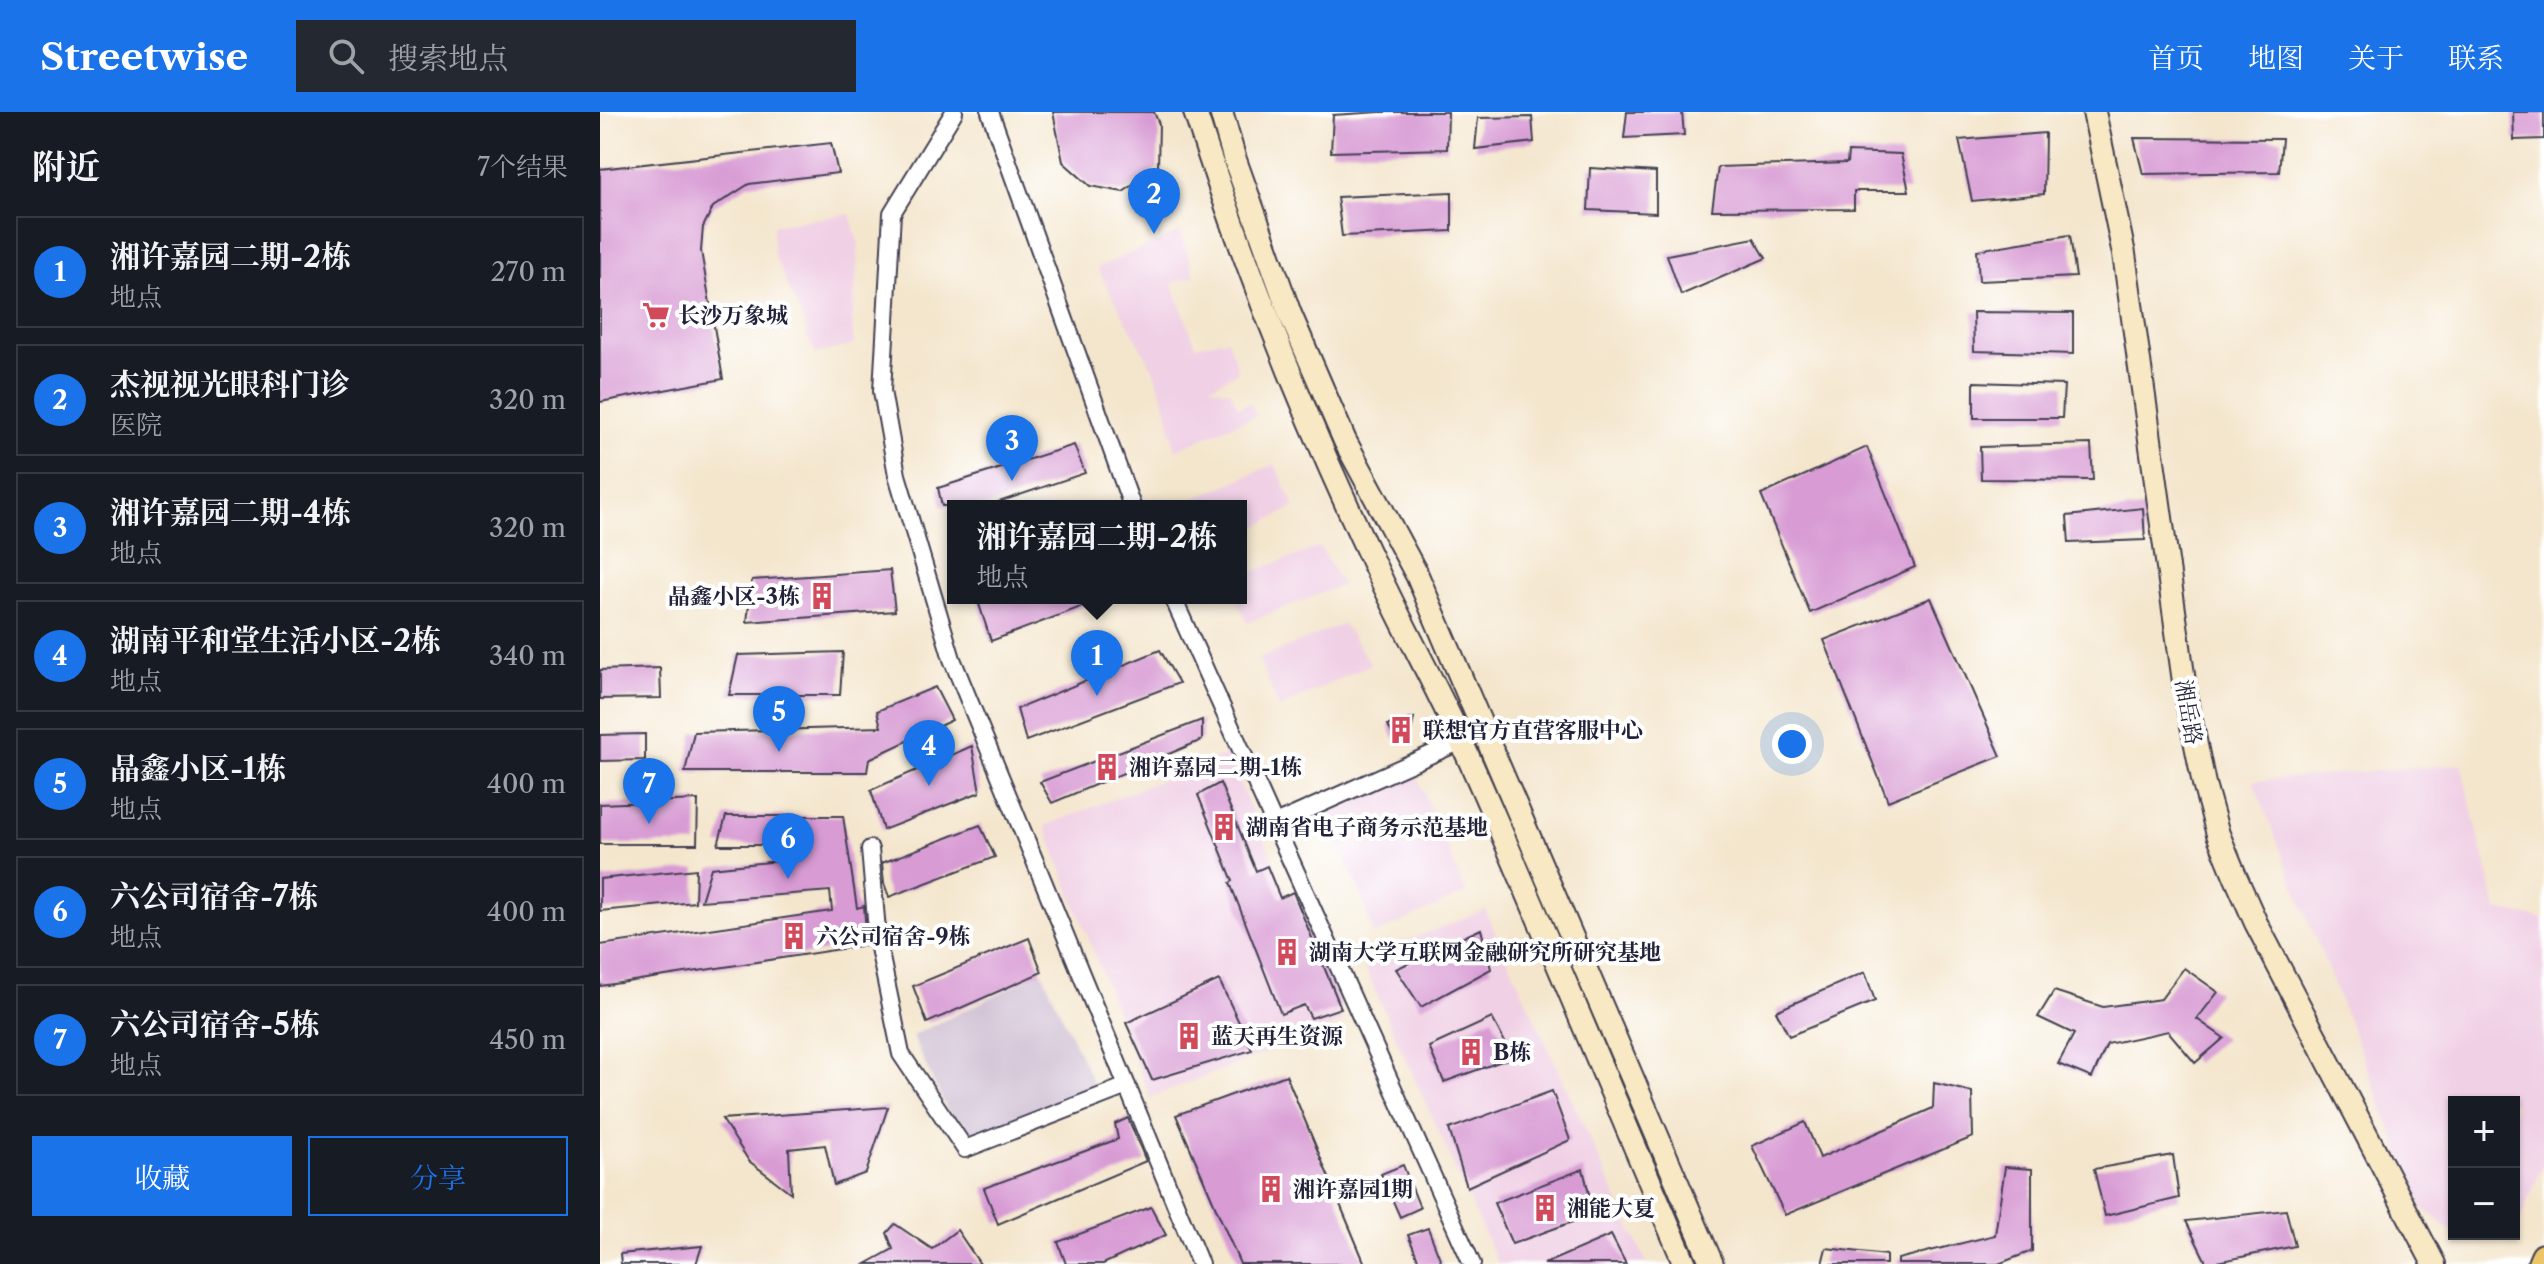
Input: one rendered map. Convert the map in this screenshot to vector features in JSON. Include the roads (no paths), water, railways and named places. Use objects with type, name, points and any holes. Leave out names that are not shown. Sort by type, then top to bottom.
[{"type":"main road","points":[[1195,112],[1254,283],[1290,370],[1380,579],[1461,741],[1685,1264]]},
{"type":"main road","points":[[1221,112],[1290,314],[1345,441],[1417,575],[1712,1264]]},
{"type":"main road","name":"湘岳路","points":[[2082,112],[2109,231],[2170,683],[2199,815],[2220,871],[2258,954],[2421,1264]]},
{"type":"main road","name":"湘岳路","points":[[2094,112],[2124,254],[2194,743],[2218,834],[2256,923],[2434,1264]]},
{"type":"main road","points":[[2539,1264],[2544,1257]]},
{"type":"street","points":[[954,112],[892,213],[882,391],[897,475],[952,659],[1200,1264]]},
{"type":"street","points":[[990,112],[1130,500]]},
{"type":"street","points":[[1176,604],[1472,1264]]},
{"type":"street","points":[[1275,824],[1461,741]]},
{"type":"street","points":[[870,849],[878,943],[901,1054],[965,1149],[1127,1086]]},
{"type":"place","name":"杰视视光眼科门诊","points":[[1154,234]]},
{"type":"place","name":"长沙万象城","points":[[656,315]]},
{"type":"place","name":"湘许嘉园二期-4栋","points":[[1012,481]]},
{"type":"place","name":"晶鑫小区-3栋","points":[[822,596]]},
{"type":"place","name":"湘许嘉园二期-2栋","points":[[1097,696]]},
{"type":"place","name":"联想官方直营客服中心","points":[[1401,730]]},
{"type":"place","name":"晶鑫小区-1栋","points":[[779,752]]},
{"type":"place","name":"湘许嘉园二期-1栋","points":[[1107,767]]},
{"type":"place","name":"湖南平和堂生活小区-2栋","points":[[929,786]]},
{"type":"place","name":"六公司宿舍-5栋","points":[[649,824]]},
{"type":"place","name":"湖南省电子商务示范基地","points":[[1224,827]]},
{"type":"place","name":"六公司宿舍-7栋","points":[[788,879]]},
{"type":"place","name":"六公司宿舍-9栋","points":[[794,936]]},
{"type":"place","name":"湖南大学互联网金融研究所研究基地","points":[[1287,952]]},
{"type":"place","name":"蓝天再生资源","points":[[1189,1036]]},
{"type":"place","name":"B栋","points":[[1471,1052]]},
{"type":"place","name":"湘许嘉园1期","points":[[1271,1189]]},
{"type":"place","name":"湘能大夏","points":[[1545,1208]]}]
